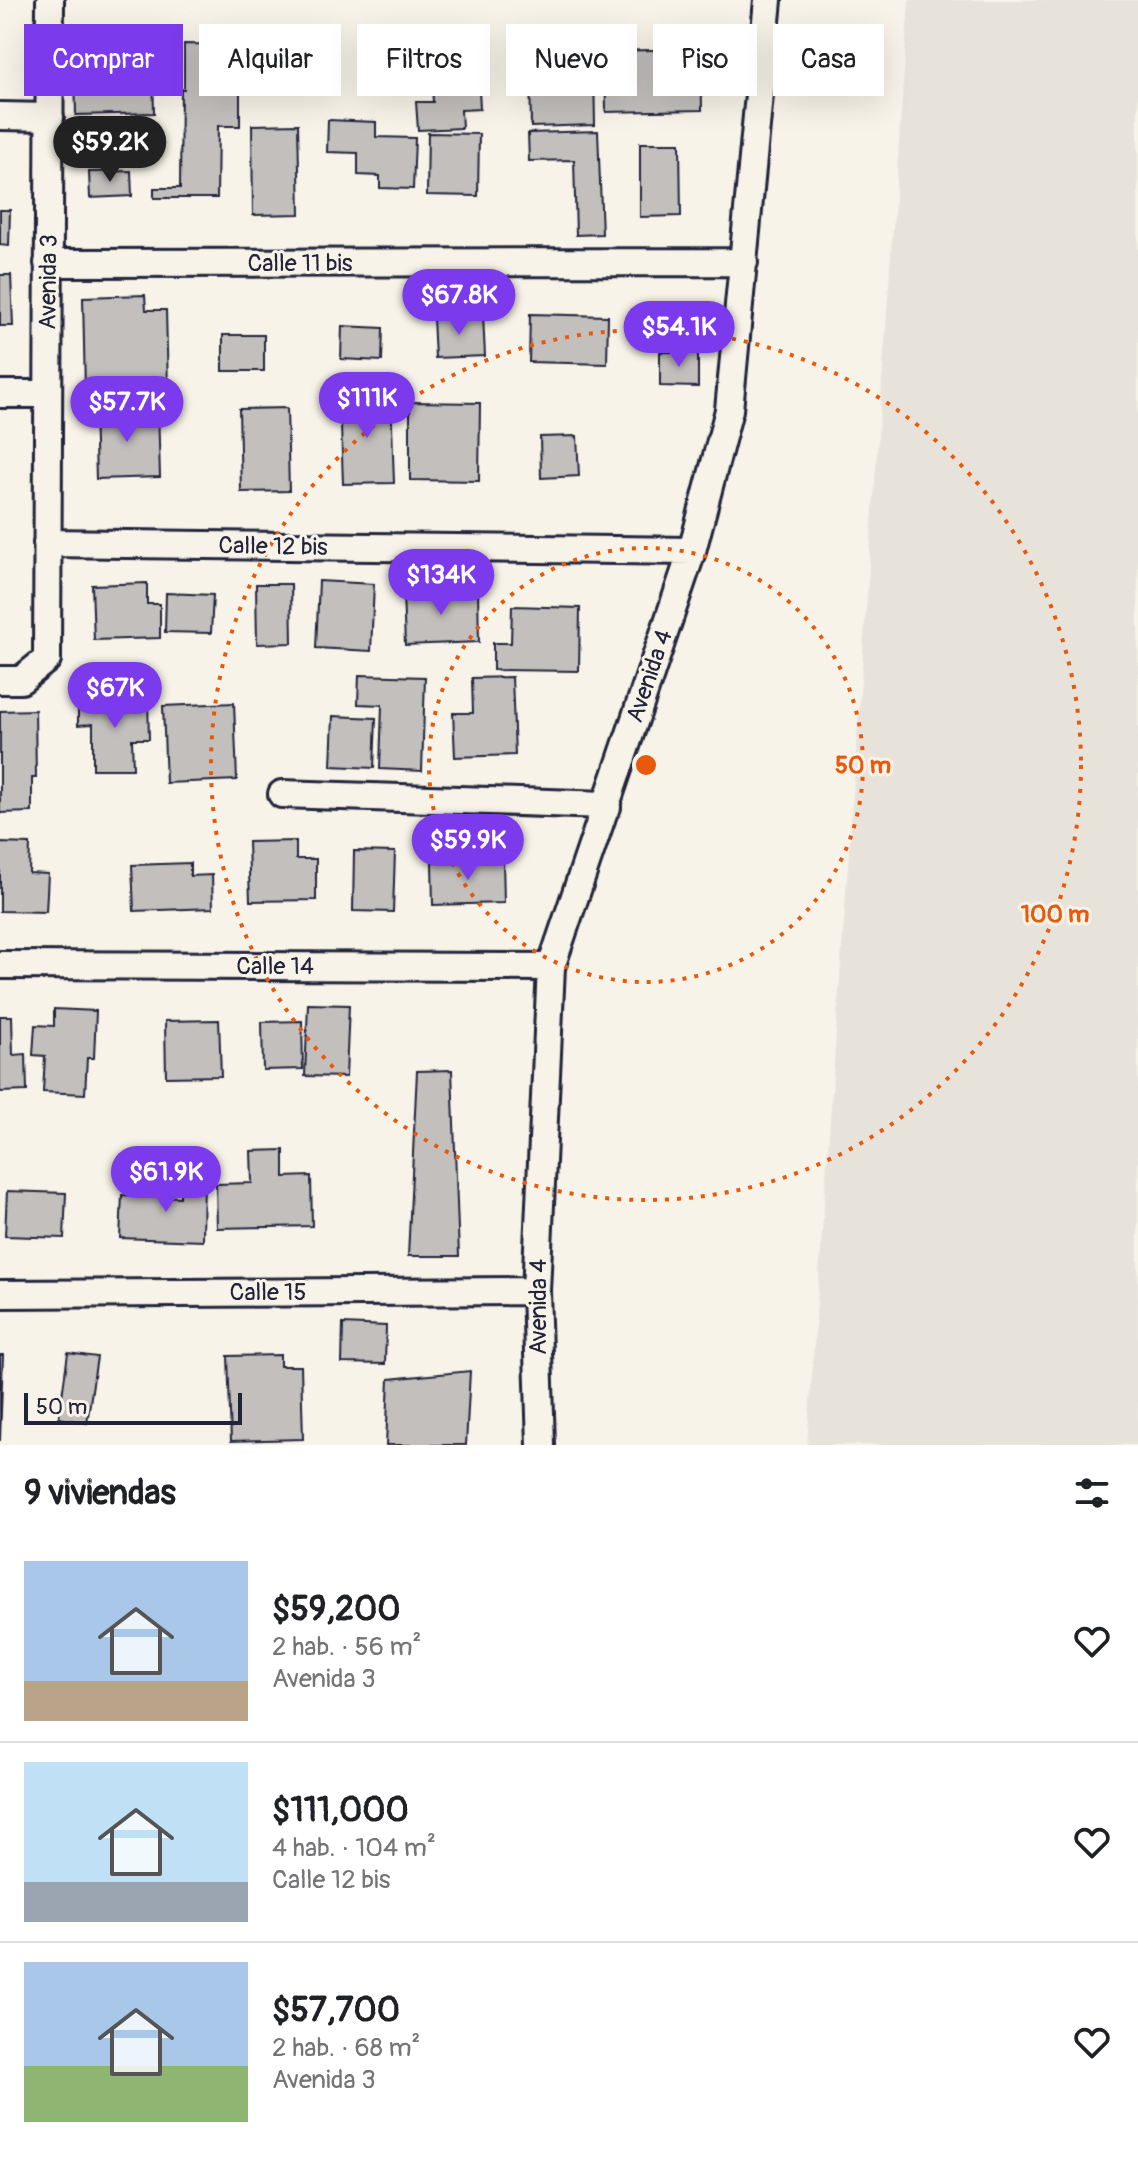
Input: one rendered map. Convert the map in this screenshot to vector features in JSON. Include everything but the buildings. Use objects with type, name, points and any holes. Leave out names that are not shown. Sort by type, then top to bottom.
[{"type":"street","name":"Avenida 3","points":[[0,680],[21,680],[47,659],[50,0]]},
{"type":"street","name":"Avenida 4","points":[[541,1445],[536,1291],[551,967],[692,551],[729,410],[768,0]]},
{"type":"street","points":[[0,116],[50,117]]},
{"type":"street","name":"Calle 11 bis","points":[[48,263],[744,262]]},
{"type":"street","points":[[0,394],[47,394]]},
{"type":"street","name":"Calle 12 bis","points":[[47,543],[692,551]]},
{"type":"street","points":[[282,794],[606,806]]},
{"type":"street","name":"Calle 14","points":[[0,965],[551,967]]},
{"type":"street","name":"Calle 15","points":[[0,1294],[536,1291]]},
{"type":"shaded area","points":[[909,0],[1138,0],[1138,1445],[807,1445]]}]
